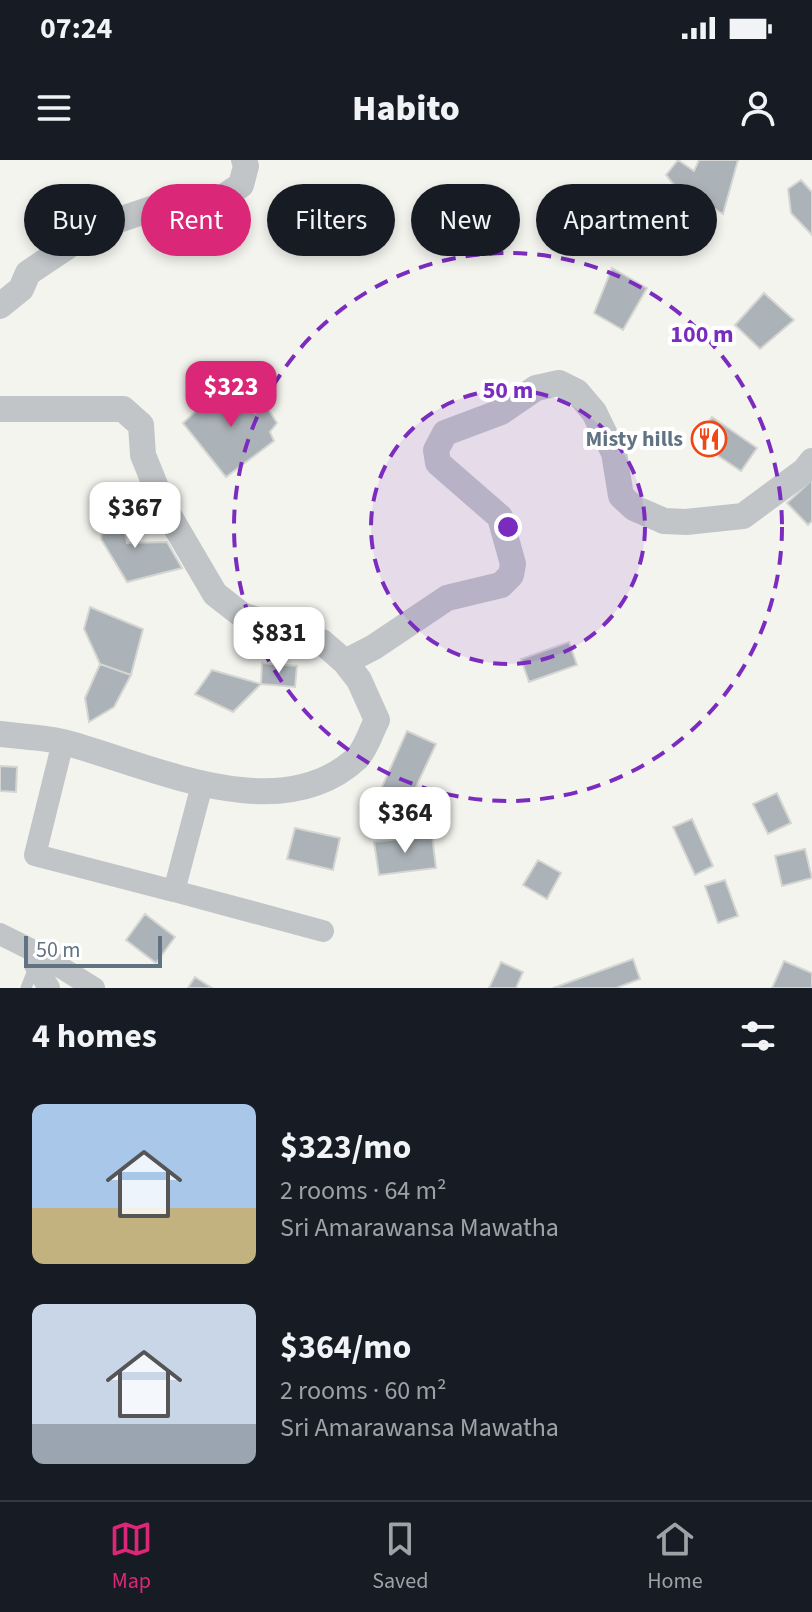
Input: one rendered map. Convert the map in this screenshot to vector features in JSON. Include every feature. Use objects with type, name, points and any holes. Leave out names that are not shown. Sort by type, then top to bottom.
[{"type":"street","points":[[0,306],[21,289],[28,273],[95,228],[157,207],[219,200],[241,185],[246,166],[244,160]]},
{"type":"street","points":[[345,662],[374,647],[447,598],[501,585],[511,575],[513,564],[500,517],[438,463],[436,450],[445,433],[501,412],[536,388],[559,383],[577,392],[594,412],[614,453],[621,496],[634,508],[664,521],[743,516],[804,471],[812,461]]},
{"type":"street","points":[[0,409],[123,409],[141,425],[143,455],[164,507],[215,594],[242,615],[322,642],[345,662],[359,680],[377,720],[359,756],[325,780],[287,792],[202,785],[63,742],[0,734]]},
{"type":"street","points":[[63,742],[35,855],[323,931]]},
{"type":"street","points":[[174,891],[202,785]]},
{"type":"street","points":[[0,934],[37,959],[94,988]]},
{"type":"street","points":[[37,959],[50,987]]},
{"type":"lane","points":[[26,988],[37,959]]},
{"type":"building","points":[[678,160],[694,171],[699,160],[738,160],[723,214],[717,210],[717,184],[673,184],[666,175]]},
{"type":"building","points":[[801,180],[812,192],[812,235],[791,213],[788,189]]},
{"type":"building","points":[[612,268],[647,288],[623,330],[594,313]]},
{"type":"building","points":[[764,293],[794,320],[760,349],[735,325]]},
{"type":"building","points":[[230,379],[255,413],[265,404],[277,423],[270,432],[274,441],[226,477],[183,423]]},
{"type":"building","points":[[712,417],[757,448],[741,471],[696,441]]},
{"type":"building","points":[[812,480],[812,521],[808,525],[787,503]]},
{"type":"building","points":[[105,503],[119,509],[127,543],[167,542],[182,568],[127,582],[101,539]]},
{"type":"building","points":[[90,607],[143,629],[131,675],[100,664],[84,629]]},
{"type":"building","points":[[569,642],[577,665],[529,682],[521,659]]},
{"type":"building","points":[[262,663],[297,666],[295,687],[261,684]]},
{"type":"building","points":[[100,664],[131,675],[114,707],[89,722],[85,698]]},
{"type":"building","points":[[212,670],[261,684],[233,712],[195,694]]},
{"type":"building","points":[[407,731],[436,744],[409,802],[381,789]]},
{"type":"building","points":[[0,766],[17,767],[16,792],[0,791]]},
{"type":"building","points":[[777,793],[791,823],[768,834],[753,804]]},
{"type":"building","points":[[692,819],[713,866],[695,875],[673,827]]},
{"type":"building","points":[[295,828],[340,838],[333,870],[287,859]]},
{"type":"building","points":[[432,835],[436,868],[379,875],[374,842]]},
{"type":"building","points":[[805,849],[812,878],[782,886],[775,856]]},
{"type":"building","points":[[538,860],[561,873],[547,899],[523,885]]},
{"type":"building","points":[[725,880],[738,916],[718,923],[705,886]]},
{"type":"building","points":[[145,914],[175,937],[156,963],[126,940]]},
{"type":"building","points":[[633,959],[640,979],[616,988],[553,988]]},
{"type":"building","points":[[784,961],[812,973],[812,988],[772,988]]},
{"type":"building","points":[[501,962],[523,972],[516,988],[489,988]]},
{"type":"building","points":[[195,977],[212,988],[188,988]]},
{"type":"place","name":"Misty hills","points":[[709,439]]}]
